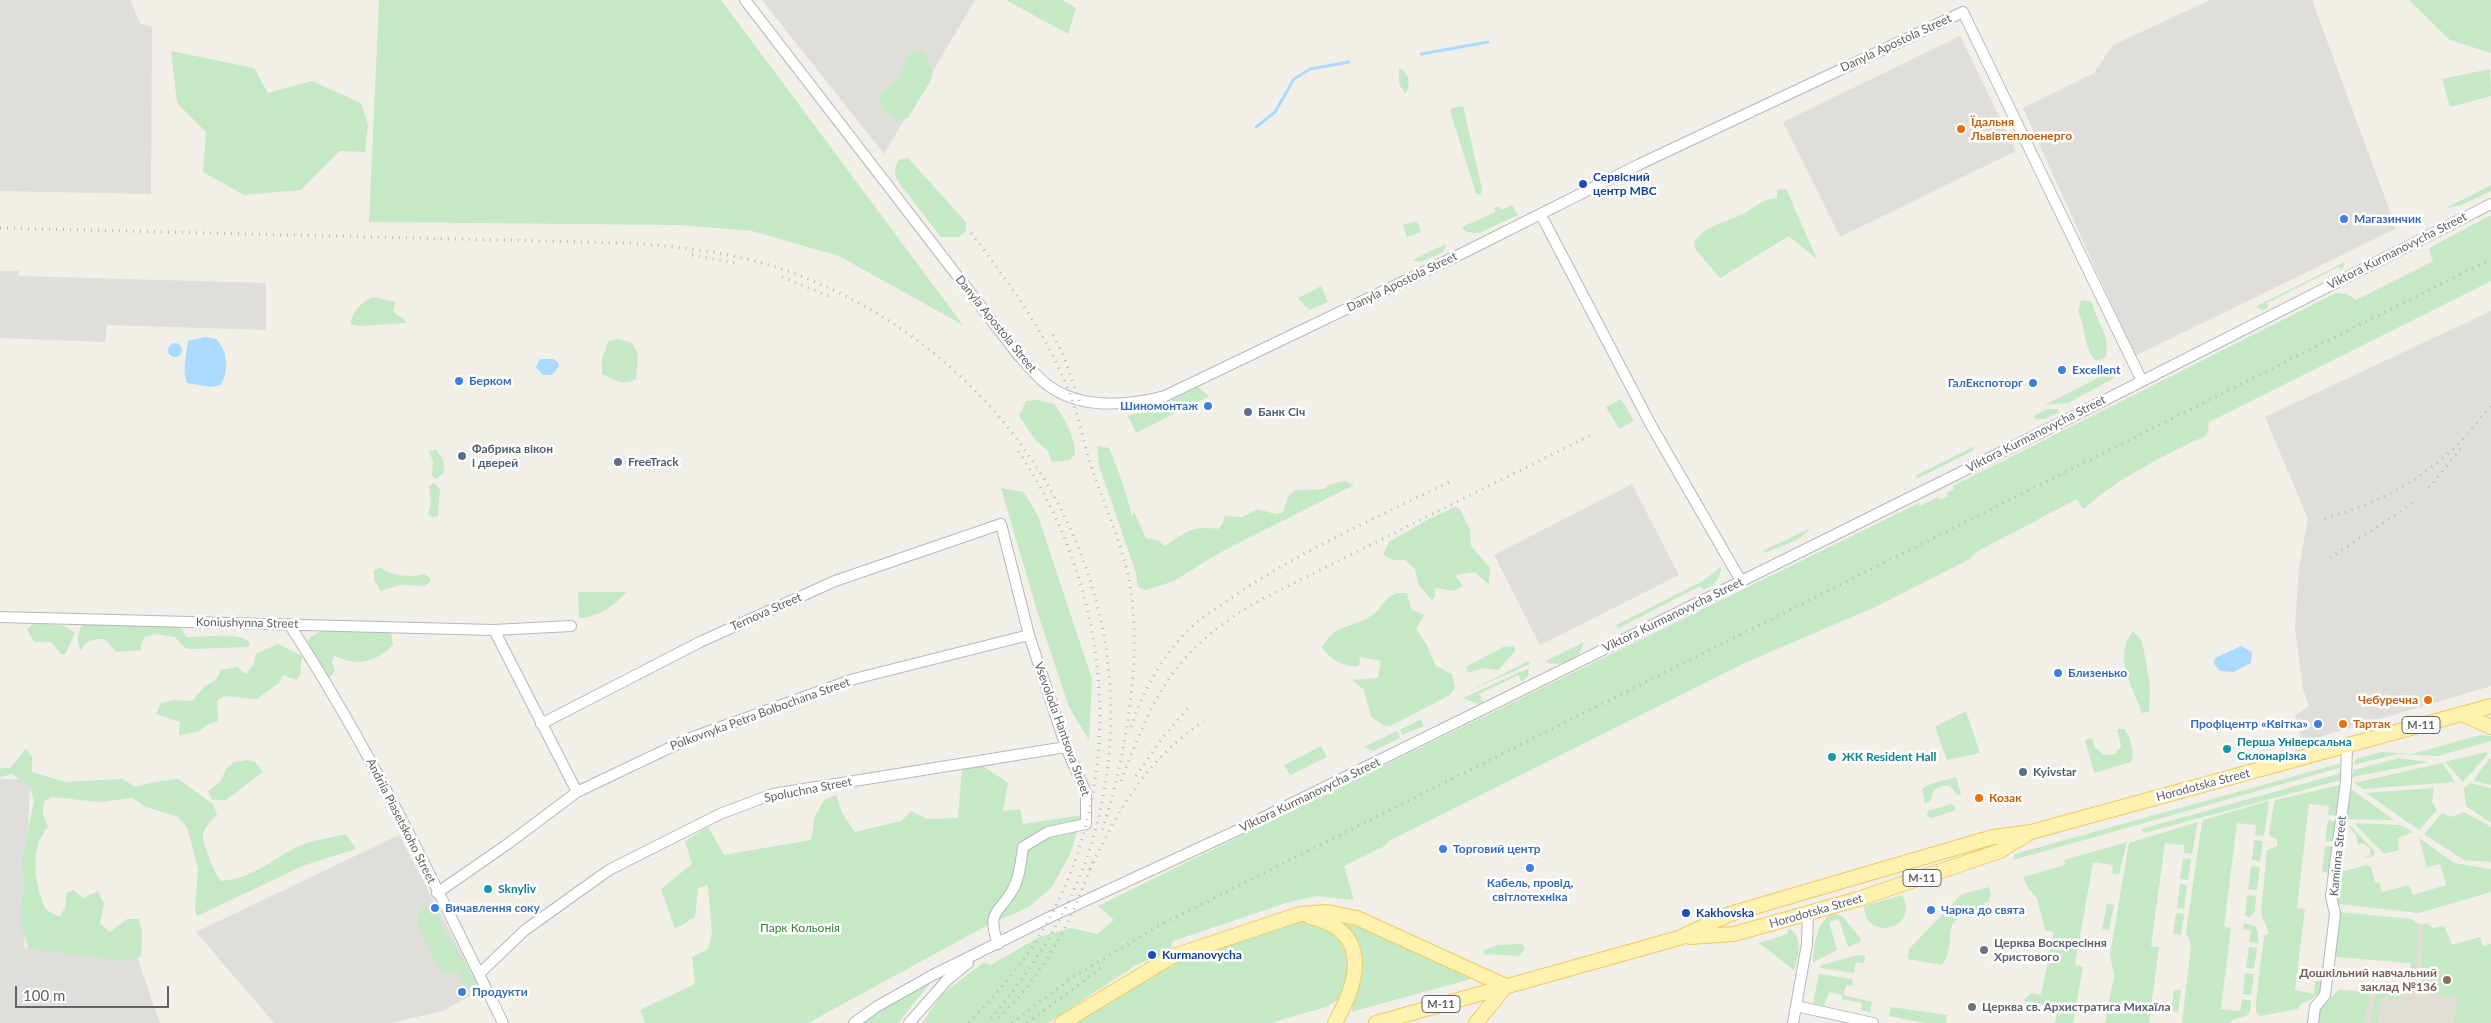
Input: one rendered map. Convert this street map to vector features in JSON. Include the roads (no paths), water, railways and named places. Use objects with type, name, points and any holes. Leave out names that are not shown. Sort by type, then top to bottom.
[{"type":"main road","name":"Horodotska Street","points":[[1376,1023],[1679,938],[1730,914],[1993,837],[2031,832],[2491,706]]},
{"type":"main road","points":[[2462,714],[2491,727]]},
{"type":"main road","name":"Horodotska Street","points":[[1679,938],[1734,934],[1858,899],[2000,851],[2031,832]]},
{"type":"main road","points":[[1858,899],[1878,871]]},
{"type":"main road","points":[[1776,902],[1808,913],[1833,884]]},
{"type":"main road","points":[[1062,1023],[1172,957],[1300,914],[1327,912],[1357,918],[1506,986],[1476,1023]]},
{"type":"main road","points":[[1300,914],[1330,923],[1338,928],[1347,937],[1356,957],[1354,984],[1335,1023]]},
{"type":"street","name":"Danyla Apostola Street","points":[[744,0],[1019,356],[1046,383],[1060,392],[1079,399],[1110,405],[1139,403],[1165,396],[1541,215],[1635,166],[1963,12],[2142,381]]},
{"type":"street","name":"Viktora Kurmanovycha Street","points":[[854,1023],[876,1007],[931,976],[1050,917],[1238,830],[2142,381],[2491,204]]},
{"type":"street","points":[[1541,215],[1651,424],[1741,581]]},
{"type":"street","name":"Vsevoloda Hantsova Street","points":[[998,944],[992,927],[994,912],[1014,888],[1023,846],[1048,832],[1086,824],[1086,793],[1066,747],[1029,635],[1002,524]]},
{"type":"street","name":"Ternova Street","points":[[541,724],[700,642],[835,581],[1002,524]]},
{"type":"street","name":"Koniushynna Street","points":[[0,617],[494,630],[571,626]]},
{"type":"street","name":"Andriia Piasetskoho Street","points":[[289,624],[323,677],[354,731],[503,1023]]},
{"type":"street","points":[[494,630],[577,792]]},
{"type":"street","name":"Polkovnyka Petra Bolbochana Street","points":[[437,892],[509,843],[577,792],[688,739],[854,679],[1029,635]]},
{"type":"street","name":"Kaminna Street","points":[[2313,1023],[2315,1007],[2326,995],[2335,914],[2331,896],[2346,782],[2347,744]]},
{"type":"street","name":"Spoluchna Street","points":[[479,974],[525,930],[609,870],[720,814],[773,794],[1066,747]]},
{"type":"street","points":[[1793,1023],[1807,944],[1808,913]]},
{"type":"street","points":[[909,1023],[947,980],[978,954]]},
{"type":"street","points":[[1796,1006],[1873,1023]]},
{"type":"water","points":[[205,337],[216,339],[225,355],[226,367],[221,385],[211,387],[187,383],[185,357],[188,341]]},
{"type":"water","points":[[172,343],[178,343],[182,350],[178,357],[172,357],[168,353],[168,347]]},
{"type":"water","points":[[540,359],[553,359],[558,362],[559,366],[552,375],[543,375],[536,367]]},
{"type":"water","points":[[2241,646],[2252,652],[2251,663],[2234,672],[2220,671],[2214,664],[2215,658]]},
{"type":"waterway","points":[[1421,54],[1488,42]]},
{"type":"waterway","points":[[1256,127],[1275,112],[1294,79],[1310,69],[1349,62]]},
{"type":"railway","points":[[0,228],[627,243],[698,250],[768,265],[813,281],[888,321],[955,371],[1011,432],[1056,500],[1089,575],[1107,655],[1110,739],[1097,824],[1089,852],[1079,879],[1054,930],[1023,978],[987,1023]]},
{"type":"railway","points":[[971,233],[1000,271],[1040,331],[1062,374],[1074,406],[1092,469],[1120,545],[1128,576],[1134,620],[1134,650],[1129,714],[1117,777],[1101,834]]},
{"type":"railway","points":[[692,255],[736,263]]},
{"type":"railway","points":[[1012,1023],[1073,977],[1160,925],[2491,259]]},
{"type":"railway","points":[[782,277],[833,298]]},
{"type":"railway","points":[[1053,335],[1064,357],[1080,403]]},
{"type":"railway","points":[[2325,519],[2376,500],[2421,475],[2456,447],[2491,406]]},
{"type":"railway","points":[[1121,781],[1133,749],[1159,695],[1173,673],[1190,652],[1211,633],[1266,597],[1591,435]]},
{"type":"railway","points":[[2429,488],[2462,447]]},
{"type":"railway","points":[[969,1023],[1023,961],[1038,938],[1068,879],[1088,818],[1098,755],[1099,690],[1091,627],[1074,564],[1049,504],[1016,448]]},
{"type":"railway","points":[[1131,727],[1145,693],[1157,671],[1178,641],[1197,622],[1260,579],[1286,564],[1340,535],[1449,482]]},
{"type":"railway","points":[[2330,558],[2416,501]]},
{"type":"railway","points":[[1136,776],[1161,740],[1188,708]]},
{"type":"railway","points":[[1090,869],[1112,825],[1136,786],[1166,752],[1204,721]]},
{"type":"railway","points":[[999,1018],[1030,983],[1055,946],[1075,906],[1092,863]]},
{"type":"railway","points":[[1027,1023],[1101,968]]},
{"type":"place","name":"Їдальня Львівтеплоенерго","points":[[1961,129]]},
{"type":"place","name":"Сервісний центр МВС","points":[[1583,184]]},
{"type":"place","name":"Магазинчик","points":[[2344,219]]},
{"type":"place","name":"Excellent","points":[[2062,370]]},
{"type":"place","name":"Берком","points":[[459,381]]},
{"type":"place","name":"ГалЕкспоторг","points":[[2033,383]]},
{"type":"place","name":"Шиномонтаж","points":[[1208,406]]},
{"type":"place","name":"Банк Січ","points":[[1248,412]]},
{"type":"place","name":"Фабрика вікон і дверей","points":[[462,456]]},
{"type":"place","name":"FreeTrack","points":[[618,462]]},
{"type":"place","name":"Близенько","points":[[2058,673]]},
{"type":"place","name":"Чебуречна","points":[[2428,700]]},
{"type":"place","name":"Профіцентр «Квітка»","points":[[2318,724]]},
{"type":"place","name":"Тартак","points":[[2343,724]]},
{"type":"place","name":"Перша Універсальна Склонарізка","points":[[2227,749]]},
{"type":"place","name":"ЖК Resident Hall","points":[[1832,757]]},
{"type":"place","name":"Kyivstar","points":[[2023,772]]},
{"type":"place","name":"Козак","points":[[1979,798]]},
{"type":"place","name":"Торговий центр","points":[[1443,849]]},
{"type":"place","name":"Кабель, провід, світлотехніка","points":[[1530,868]]},
{"type":"place","name":"Sknyliv","points":[[488,889]]},
{"type":"place","name":"Вичавлення соку","points":[[435,908]]},
{"type":"place","name":"Чарка до свята","points":[[1931,910]]},
{"type":"place","name":"Kakhovska","points":[[1686,913]]},
{"type":"place","name":"Церква Воскресіння Христового","points":[[1984,950]]},
{"type":"place","name":"Kurmanovycha","points":[[1152,955]]},
{"type":"place","name":"Дошкільний навчальний заклад №136","points":[[2447,980]]},
{"type":"place","name":"Продукти","points":[[462,992]]},
{"type":"place","name":"Церква св. Архистратига Михаїла","points":[[1972,1007]]},
{"type":"park label","name":"Парк Кольонія","points":[[800,928]]}]
